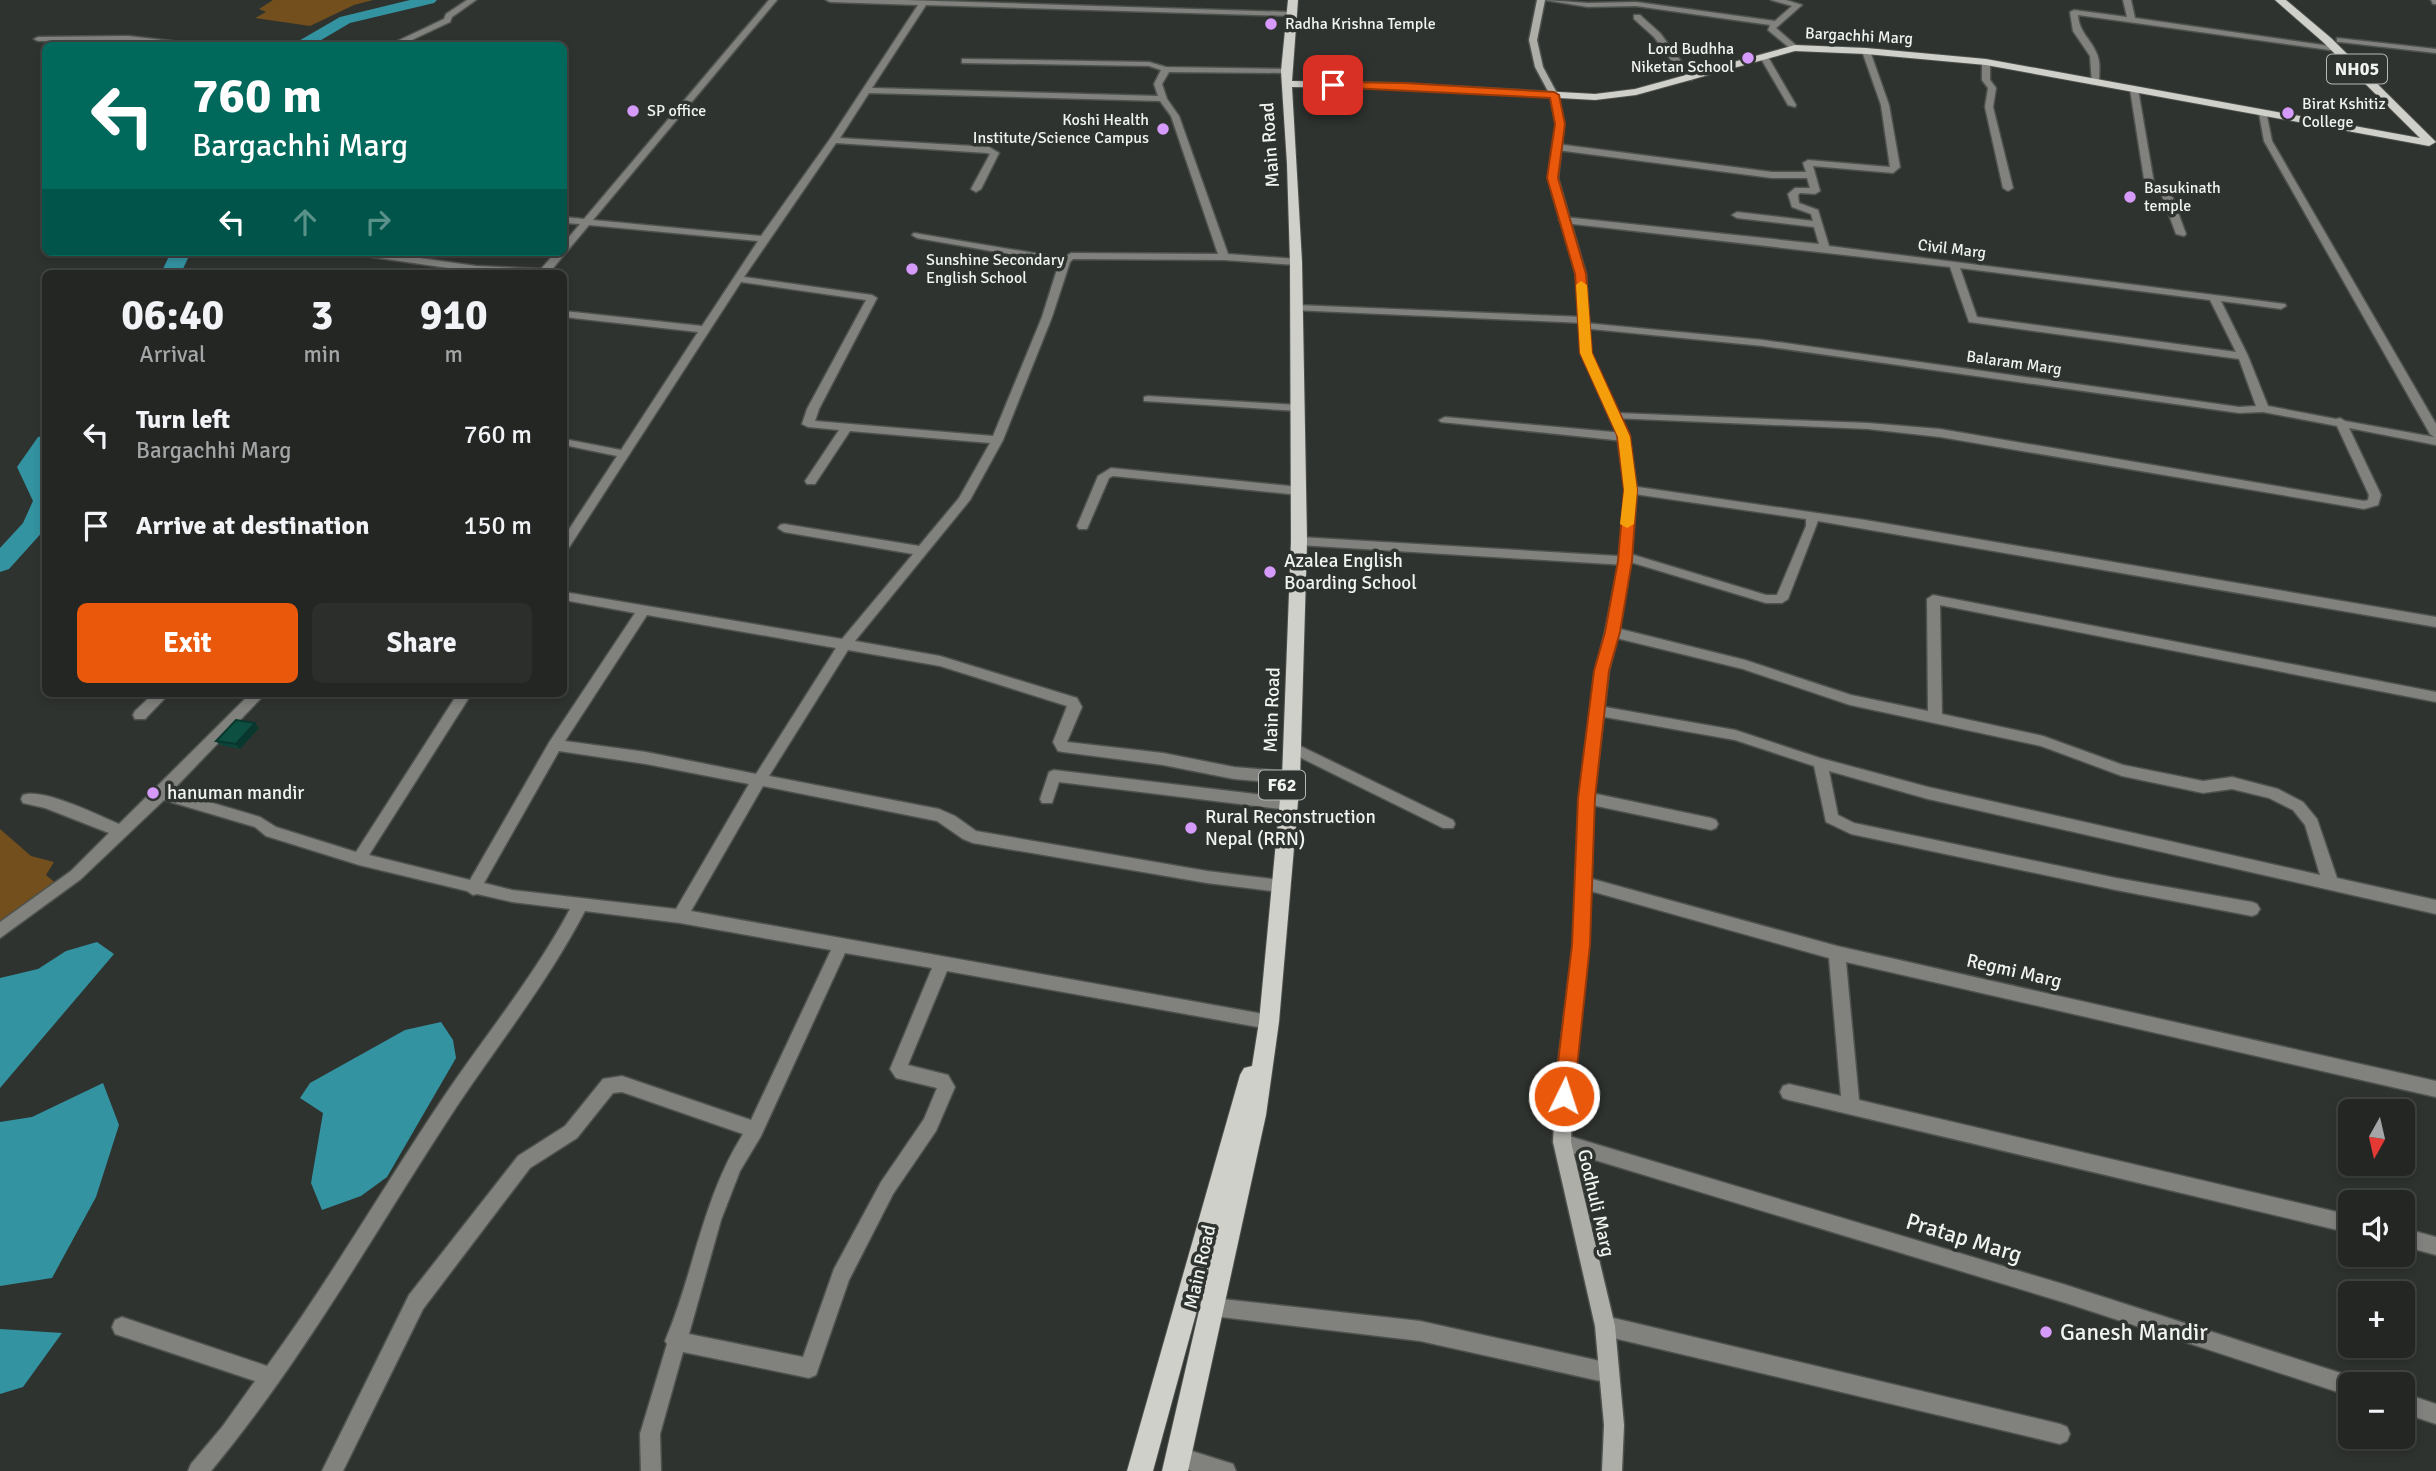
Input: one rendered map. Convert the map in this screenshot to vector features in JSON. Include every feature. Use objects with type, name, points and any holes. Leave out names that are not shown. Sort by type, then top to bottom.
[{"type":"main road","name":"F62","points":[[1286,78],[1293,0]]},
{"type":"main road","name":"Godhuli Marg","points":[[1541,0],[1532,40],[1533,50],[1554,95],[1560,124],[1553,178],[1581,274],[1586,353],[1624,437],[1630,490],[1624,559],[1612,632],[1602,671],[1587,798],[1581,945],[1565,1072],[1562,1142],[1605,1326],[1614,1425],[1612,1471]]},
{"type":"main road","name":"NH05","points":[[2280,0],[2338,45]]},
{"type":"main road","name":"NH05","points":[[2292,0],[2433,141]]},
{"type":"main road","name":"Bargachhi Marg","points":[[1286,78],[1595,97],[1636,92],[1795,48],[1866,51],[1986,62],[2433,141]]},
{"type":"main road","name":"Main Road","points":[[1286,78],[1282,95],[1297,308],[1294,407]]},
{"type":"main road","name":"Main Road","points":[[1287,778],[1295,491],[1293,262]]},
{"type":"main road","name":"Main Road","points":[[1177,1464],[1255,1115],[1284,804],[1292,747],[1299,541],[1295,491]]},
{"type":"main road","name":"Main Road","points":[[1140,1471],[1249,1085],[1263,1021]]},
{"type":"street","points":[[400,42],[447,20],[472,0]]},
{"type":"street","points":[[567,244],[773,0]]},
{"type":"street","points":[[831,0],[922,5],[1292,14]]},
{"type":"street","points":[[1112,10],[1114,0]]},
{"type":"street","points":[[1549,0],[1588,5],[1657,6],[1774,23]]},
{"type":"street","points":[[1775,0],[1796,3],[1798,6],[1771,28],[1772,32],[1795,48]]},
{"type":"street","points":[[2127,0],[2131,18]]},
{"type":"street","points":[[567,541],[764,239],[834,140],[922,5]]},
{"type":"street","points":[[2095,82],[2096,61],[2074,25],[2074,12],[2131,18],[2246,38],[2436,51]]},
{"type":"street","points":[[1637,18],[1657,35],[1689,78]]},
{"type":"street","points":[[38,39],[128,38],[169,42]]},
{"type":"street","points":[[1825,248],[1815,212],[1795,205],[1793,194],[1798,190],[1815,191],[1808,163],[1882,170],[1893,170],[1895,167],[1885,105],[1866,51]]},
{"type":"street","points":[[1765,57],[1792,105]]},
{"type":"street","points":[[965,61],[1149,64],[1166,69],[1286,78]]},
{"type":"street","points":[[1986,62],[1986,80],[1992,88],[1989,107],[2008,188]]},
{"type":"street","points":[[1166,69],[1158,84],[1163,99],[1175,116],[1224,257]]},
{"type":"street","points":[[2134,89],[2150,185],[2164,188],[2181,234]]},
{"type":"street","points":[[867,90],[1163,99]]},
{"type":"street","points":[[2263,113],[2268,141],[2436,434]]},
{"type":"street","points":[[834,140],[989,150],[995,153],[976,189]]},
{"type":"street","points":[[1557,147],[1772,174],[1811,175]]},
{"type":"street","points":[[1737,215],[1817,224]]},
{"type":"street","points":[[567,220],[764,239]]},
{"type":"street","name":"Civil Marg","points":[[1564,220],[1825,248],[2281,306]]},
{"type":"street","points":[[917,235],[1065,261]]},
{"type":"street","points":[[386,256],[499,270]]},
{"type":"street","points":[[546,270],[557,256]]},
{"type":"street","points":[[680,916],[758,782],[845,644],[964,500],[997,440],[1047,317],[1065,261],[1071,256],[1224,257],[1293,262]]},
{"type":"street","points":[[1954,265],[1973,320],[2243,356]]},
{"type":"street","points":[[738,279],[872,298],[813,409],[808,424],[997,440]]},
{"type":"street","points":[[2214,297],[2243,356],[2263,410]]},
{"type":"street","name":"Balaram Marg","points":[[1297,308],[1585,323],[1763,343],[2239,410],[2263,410],[2340,421],[2436,441]]},
{"type":"street","points":[[567,314],[705,330]]},
{"type":"street","points":[[1149,399],[1294,407]]},
{"type":"street","points":[[1616,416],[1868,426],[1940,433],[2364,505],[2374,502],[2375,495],[2340,421]]},
{"type":"street","points":[[1445,420],[1624,437]]},
{"type":"street","points":[[811,481],[846,428]]},
{"type":"street","points":[[567,443],[625,454]]},
{"type":"street","points":[[1083,526],[1104,476],[1111,472],[1295,491]]},
{"type":"street","points":[[1630,490],[1812,517],[2436,622]]},
{"type":"street","points":[[1299,541],[1624,559],[1766,598],[1782,599],[1812,526],[1812,517]]},
{"type":"street","points":[[784,528],[921,551]]},
{"type":"street","points":[[567,597],[940,661],[1068,700],[1075,707],[1060,742],[1063,747],[1287,778]]},
{"type":"street","points":[[1935,716],[1933,598],[2436,697]]},
{"type":"street","points":[[473,889],[555,745],[643,611]]},
{"type":"street","points":[[1612,632],[1745,665],[1850,700],[2043,740],[2122,770],[2203,787],[2232,783],[2273,793],[2298,806],[2312,823],[2331,885]]},
{"type":"street","points":[[140,715],[159,697]]},
{"type":"street","points":[[0,932],[76,875],[255,697]]},
{"type":"street","points":[[359,859],[463,697]]},
{"type":"street","points":[[1599,711],[1735,735],[1819,763],[1928,793],[2436,907]]},
{"type":"street","points":[[555,745],[646,758],[758,782],[939,815],[956,822],[964,833],[972,837],[1207,877],[1277,886]]},
{"type":"street","points":[[1292,747],[1448,824]]},
{"type":"street","points":[[1819,763],[1831,818],[1843,825],[2075,875],[2252,909]]},
{"type":"street","points":[[1047,799],[1054,776],[1284,804]]},
{"type":"street","points":[[161,793],[260,823],[271,832],[359,859],[421,872],[473,889],[680,916],[1263,1021]]},
{"type":"street","points":[[1587,798],[1711,824]]},
{"type":"street","points":[[29,799],[46,802],[121,831]]},
{"type":"street","name":"Regmi Marg","points":[[1585,883],[1699,912],[1742,928],[1837,953],[2436,1089]]},
{"type":"street","points":[[198,1471],[229,1434],[304,1331],[451,1101],[558,947],[580,905]]},
{"type":"street","points":[[651,1471],[650,1434],[712,1220],[733,1166],[755,1130],[841,944]]},
{"type":"street","points":[[1837,953],[1851,1106]]},
{"type":"street","points":[[675,1341],[809,1368],[841,1276],[887,1188],[930,1125],[946,1087],[942,1081],[898,1069],[942,963]]},
{"type":"street","points":[[332,1471],[416,1302],[524,1162],[572,1132],[609,1085],[622,1084],[755,1130]]},
{"type":"street","points":[[1789,1092],[2338,1221]]},
{"type":"street","name":"Pratap Marg","points":[[1562,1142],[2066,1294],[2338,1382]]},
{"type":"street","points":[[2415,1240],[2436,1246]]},
{"type":"street","points":[[1213,1307],[1420,1331],[1609,1373]]},
{"type":"street","points":[[1605,1326],[2060,1434]]},
{"type":"street","points":[[122,1328],[271,1377]]},
{"type":"street","points":[[2415,1407],[2436,1414]]},
{"type":"street","points":[[1177,1464],[1226,1471]]},
{"type":"shaded area","points":[[273,0],[373,0],[354,5],[310,26],[255,18],[266,12],[259,9]]},
{"type":"shaded area","points":[[0,829],[31,856],[54,862],[46,875],[58,885],[0,928]]},
{"type":"water","points":[[97,942],[114,954],[0,1088],[0,978],[38,969],[66,951]]},
{"type":"water","points":[[441,1022],[453,1040],[456,1058],[387,1177],[361,1196],[322,1210],[311,1183],[323,1113],[300,1098],[310,1083],[405,1030]]},
{"type":"water","points":[[103,1083],[119,1125],[96,1197],[52,1278],[0,1286],[0,1122],[32,1117]]},
{"type":"water","points":[[0,1329],[62,1333],[23,1387],[0,1394]]},
{"type":"building","points":[[236,720],[255,723],[236,744],[216,741]]},
{"type":"waterway","points":[[305,42],[345,20],[429,0]]},
{"type":"waterway","points":[[172,270],[179,256]]},
{"type":"waterway","points":[[42,448],[29,467],[42,495]]},
{"type":"waterway","points":[[0,563],[34,527],[42,508]]},
{"type":"slow traffic","points":[[1581,285],[1586,353],[1624,437],[1630,490],[1627,524]]},
{"type":"place","name":"Radha Krishna Temple","points":[[1271,24]]},
{"type":"place","name":"Lord Budhha Niketan School","points":[[1748,58]]},
{"type":"place","name":"SP office","points":[[633,111]]},
{"type":"place","name":"Birat Kshitiz College","points":[[2288,113]]},
{"type":"place","name":"Koshi Health Institute/Science Campus","points":[[1163,129]]},
{"type":"place","name":"Basukinath temple","points":[[2130,197]]},
{"type":"place","name":"Sunshine Secondary English School","points":[[912,269]]},
{"type":"place","name":"Azalea English Boarding School","points":[[1270,572]]},
{"type":"place","name":"hanuman mandir","points":[[153,793]]},
{"type":"place","name":"Rural Reconstruction Nepal (RRN)","points":[[1191,828]]},
{"type":"place","name":"Ganesh Mandir","points":[[2046,1332]]},
{"type":"route","points":[[1333,85],[1405,86],[1554,95],[1560,124],[1553,178],[1581,274],[1586,353],[1623,435],[1630,490],[1625,561],[1602,671],[1587,798],[1581,945],[1564,1096]]}]
